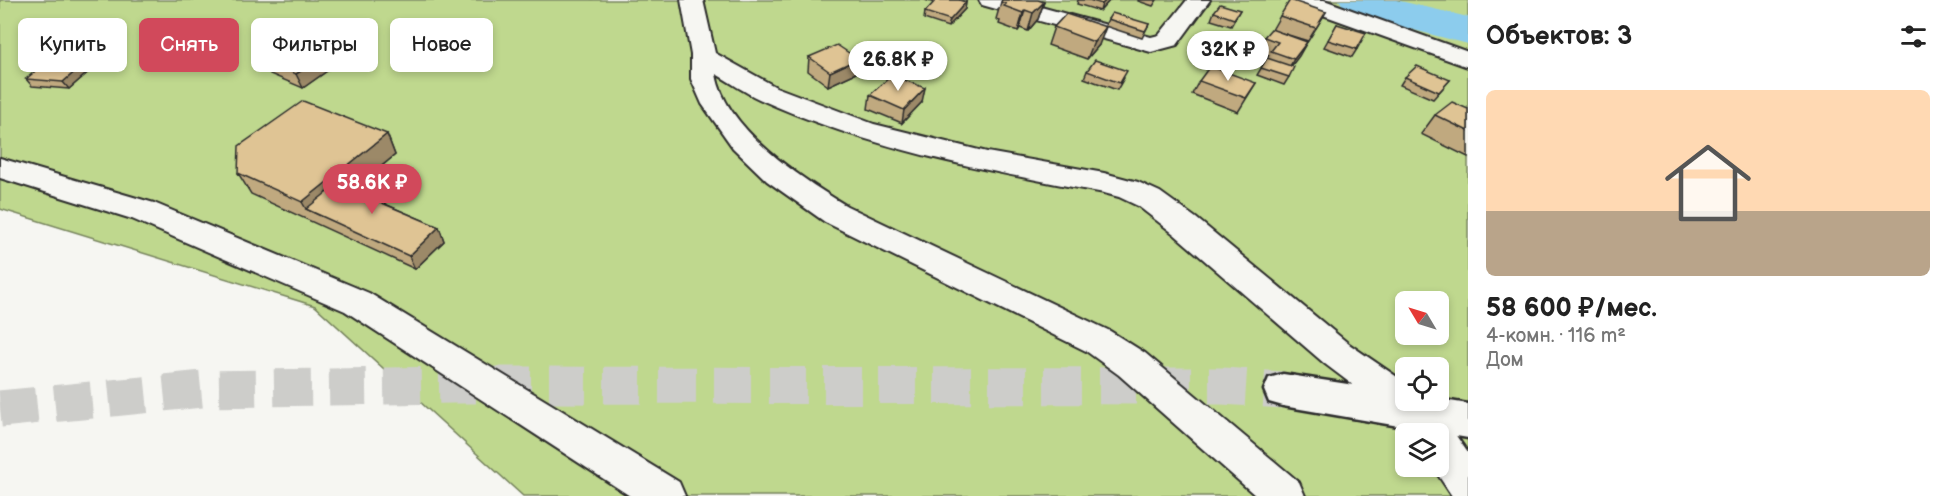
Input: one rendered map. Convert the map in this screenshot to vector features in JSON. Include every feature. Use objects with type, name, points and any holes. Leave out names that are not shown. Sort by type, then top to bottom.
[{"type":"main road","points":[[1283,390],[1404,423]]},
{"type":"main road","points":[[1449,426],[1468,421]]},
{"type":"street","points":[[692,0],[703,56],[704,80],[722,115],[754,156],[801,193],[879,236],[1098,341],[1132,364],[1285,496]]},
{"type":"street","points":[[990,0],[1151,45],[1168,40],[1198,0]]},
{"type":"street","points":[[1303,0],[1468,60]]},
{"type":"street","points":[[1388,30],[1459,38]]},
{"type":"street","points":[[703,56],[767,93],[866,131],[987,162],[1104,183],[1128,189],[1149,199],[1185,226],[1421,423]]},
{"type":"street","points":[[0,168],[143,211],[357,302],[665,496]]},
{"type":"street","points":[[1449,458],[1468,486]]},
{"type":"green space","points":[[0,0],[1468,0],[1468,496],[523,496],[315,306],[0,209]]},
{"type":"building","points":[[936,0],[966,2],[950,20],[925,12]]},
{"type":"building","points":[[1002,0],[1044,2],[1033,13],[1025,10],[1023,13],[1004,6],[1006,4],[1001,2]]},
{"type":"building","points":[[1089,0],[1106,0],[1102,4]]},
{"type":"building","points":[[1290,0],[1326,12],[1316,28],[1280,16]]},
{"type":"building","points":[[1220,4],[1240,10],[1234,19],[1214,12]]},
{"type":"building","points":[[1112,13],[1149,24],[1145,31],[1108,19]]},
{"type":"building","points":[[1066,14],[1106,27],[1094,42],[1054,27]]},
{"type":"building","points":[[1337,24],[1366,33],[1357,49],[1328,40]]},
{"type":"building","points":[[1271,29],[1307,42],[1294,59],[1271,51],[1278,42],[1264,37]]},
{"type":"building","points":[[837,45],[858,59],[830,72],[809,57]]},
{"type":"building","points":[[1267,58],[1294,67],[1289,77],[1261,68]]},
{"type":"building","points":[[1095,60],[1127,71],[1120,83],[1087,71]]},
{"type":"building","points":[[1210,66],[1256,83],[1246,98],[1199,81]]},
{"type":"building","points":[[1417,66],[1450,80],[1439,92],[1405,77]]},
{"type":"building","points":[[34,72],[74,72],[63,82],[26,79]]},
{"type":"building","points":[[892,75],[925,88],[904,110],[870,95]]},
{"type":"building","points":[[303,101],[387,134],[302,202],[238,173],[239,146]]},
{"type":"building","points":[[1452,102],[1468,109],[1468,131],[1435,115]]},
{"type":"building","points":[[356,169],[382,179],[363,195],[439,227],[409,256],[306,209]]},
{"type":"waterway","points":[[1360,0],[1399,14],[1468,31]]},
{"type":"tunnel","points":[[0,409],[203,389],[454,385],[1222,386],[1283,390]]}]
